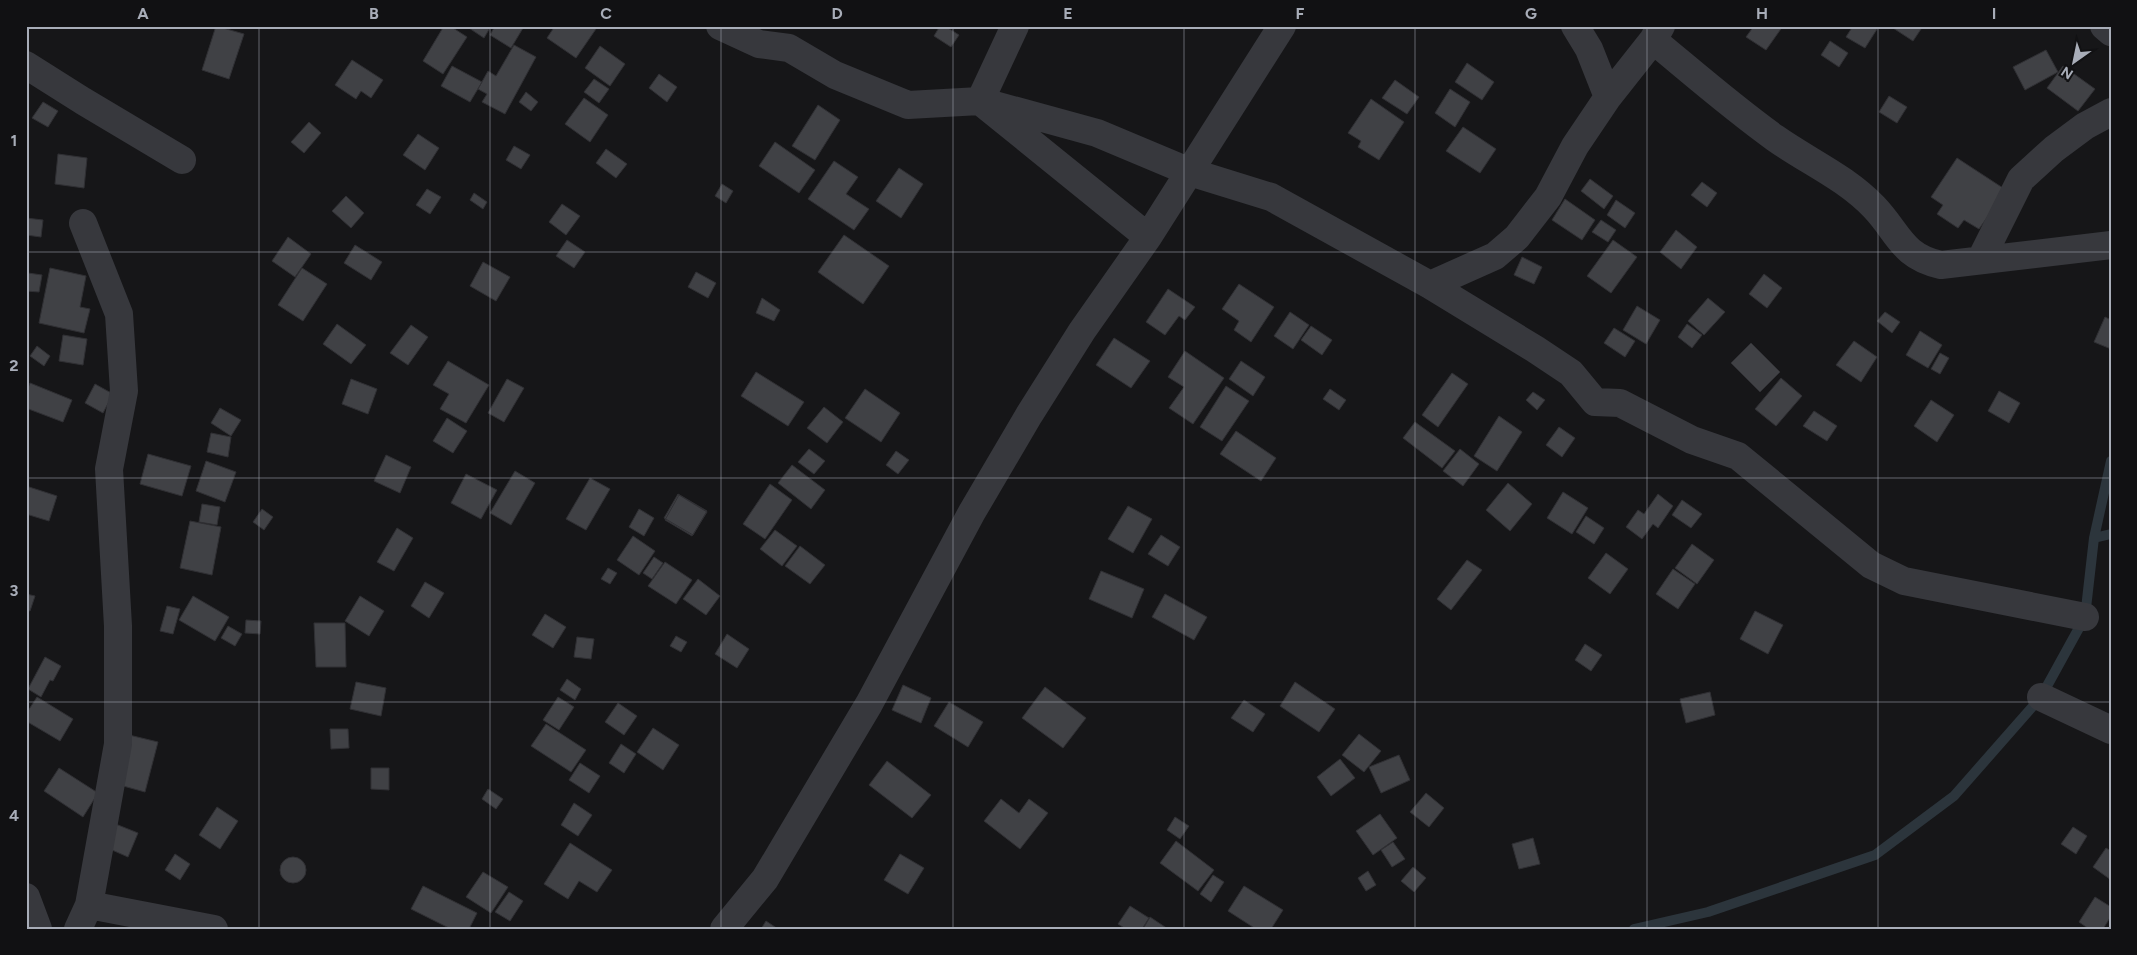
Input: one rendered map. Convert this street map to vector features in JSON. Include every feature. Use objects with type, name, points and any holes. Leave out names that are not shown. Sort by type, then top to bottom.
[{"type":"street","points":[[720,26],[760,44],[789,48],[835,75],[908,105],[980,101],[1097,133],[1190,172],[1271,197],[1430,285],[1571,373],[1595,402],[1620,404],[1692,440],[1738,456],[1871,565],[1904,581],[2085,617]]},
{"type":"street","points":[[980,101],[1016,26]]},
{"type":"street","points":[[724,929],[766,879],[869,704],[972,512],[1029,416],[1082,331],[1148,237],[1282,26]]},
{"type":"street","points":[[1575,26],[1589,49],[1608,97]]},
{"type":"street","points":[[2104,26],[2111,32]]},
{"type":"street","points":[[1430,285],[1495,256],[1517,237],[1548,197],[1575,146],[1608,97],[1657,33],[1774,137],[1839,176],[1874,208],[1908,251],[1924,261],[1941,264],[1981,258],[2111,245]]},
{"type":"street","points":[[26,65],[182,160]]},
{"type":"street","points":[[980,101],[1148,237]]},
{"type":"street","points":[[1981,258],[2021,179],[2054,149],[2085,126],[2111,112]]},
{"type":"street","points":[[83,223],[119,314],[124,391],[109,469],[118,626],[118,744],[83,917],[214,929]]},
{"type":"street","points":[[2041,697],[2111,730]]},
{"type":"street","points":[[26,897],[38,929]]},
{"type":"building","points":[[216,26],[244,34],[229,79],[202,70]]},
{"type":"building","points":[[444,26],[450,26],[467,37],[443,74],[423,61]]},
{"type":"building","points":[[466,26],[491,26],[484,38]]},
{"type":"building","points":[[495,26],[521,26],[523,28],[511,48],[490,35]]},
{"type":"building","points":[[555,26],[598,26],[576,58],[547,38]]},
{"type":"building","points":[[940,26],[945,26],[959,35],[951,47],[934,36]]},
{"type":"building","points":[[1754,26],[1783,26],[1766,50],[1746,37]]},
{"type":"building","points":[[1853,26],[1879,26],[1865,48],[1846,37]]},
{"type":"building","points":[[1890,26],[1923,26],[1913,41]]},
{"type":"building","points":[[1830,41],[1848,53],[1839,67],[1821,55]]},
{"type":"building","points":[[514,45],[536,57],[505,114],[482,102],[487,94],[478,89],[488,71],[496,76]]},
{"type":"building","points":[[600,46],[625,64],[610,86],[585,68]]},
{"type":"building","points":[[2046,50],[2058,72],[2025,90],[2013,67]]},
{"type":"building","points":[[352,60],[383,80],[371,98],[361,91],[356,99],[335,85]]},
{"type":"building","points":[[1467,63],[1494,82],[1482,100],[1455,82]]},
{"type":"building","points":[[452,66],[482,82],[470,102],[441,86]]},
{"type":"building","points":[[2063,66],[2095,89],[2078,111],[2047,88]]},
{"type":"building","points":[[659,74],[677,87],[667,102],[649,88]]},
{"type":"building","points":[[594,79],[609,89],[599,103],[584,92]]},
{"type":"building","points":[[1395,80],[1419,97],[1407,114],[1382,98]]},
{"type":"building","points":[[1450,89],[1470,102],[1455,127],[1435,113]]},
{"type":"building","points":[[526,92],[538,102],[531,111],[519,102]]},
{"type":"building","points":[[1889,96],[1907,107],[1897,123],[1879,112]]},
{"type":"building","points":[[584,98],[608,115],[590,142],[565,124]]},
{"type":"building","points":[[1371,99],[1404,122],[1379,160],[1358,147],[1361,141],[1348,133]]},
{"type":"building","points":[[43,102],[58,111],[48,127],[32,118]]},
{"type":"building","points":[[818,105],[840,120],[815,160],[792,146]]},
{"type":"building","points":[[309,122],[321,133],[304,153],[291,142]]},
{"type":"building","points":[[1463,127],[1496,149],[1480,173],[1446,151]]},
{"type":"building","points":[[418,134],[439,148],[425,170],[403,155]]},
{"type":"building","points":[[775,142],[815,170],[799,193],[759,166]]},
{"type":"building","points":[[514,146],[530,155],[521,169],[506,160]]},
{"type":"building","points":[[606,149],[627,164],[616,178],[596,163]]},
{"type":"building","points":[[58,154],[87,158],[84,188],[55,184]]},
{"type":"building","points":[[1957,158],[2006,190],[1979,229],[1964,220],[1958,228],[1937,214],[1943,205],[1931,197]]},
{"type":"building","points":[[834,161],[858,177],[846,194],[869,209],[854,230],[808,199]]},
{"type":"building","points":[[899,168],[923,184],[901,218],[876,201]]},
{"type":"building","points":[[1590,179],[1613,196],[1604,209],[1581,191]]},
{"type":"building","points":[[1702,182],[1717,193],[1707,207],[1691,195]]},
{"type":"building","points":[[722,184],[733,191],[726,203],[715,196]]},
{"type":"building","points":[[427,189],[441,197],[430,214],[416,205]]},
{"type":"building","points":[[474,193],[487,202],[483,209],[470,200]]},
{"type":"building","points":[[346,196],[364,213],[351,228],[332,211]]},
{"type":"building","points":[[1565,199],[1595,220],[1582,240],[1552,220]]},
{"type":"building","points":[[1616,200],[1635,213],[1625,228],[1607,215]]},
{"type":"building","points":[[562,204],[580,216],[566,235],[549,222]]},
{"type":"building","points":[[26,218],[43,220],[41,237],[26,235]]},
{"type":"building","points":[[1601,220],[1616,230],[1608,242],[1592,232]]},
{"type":"building","points":[[1676,230],[1697,247],[1681,269],[1660,252]]},
{"type":"building","points":[[844,235],[889,266],[863,304],[818,272]]},
{"type":"building","points":[[288,237],[311,254],[295,277],[272,261]]},
{"type":"building","points":[[567,240],[585,252],[574,268],[556,256]]},
{"type":"building","points":[[1613,240],[1637,257],[1611,293],[1587,276]]},
{"type":"building","points":[[355,245],[382,262],[371,280],[344,263]]},
{"type":"building","points":[[1522,257],[1542,267],[1534,284],[1514,275]]},
{"type":"building","points":[[483,262],[510,277],[496,301],[470,286]]},
{"type":"building","points":[[50,268],[86,276],[80,307],[90,309],[84,333],[39,323]]},
{"type":"building","points":[[302,268],[327,284],[303,321],[278,305]]},
{"type":"building","points":[[696,272],[716,283],[708,298],[688,287]]},
{"type":"building","points":[[28,273],[42,275],[39,292],[26,291]]},
{"type":"building","points":[[1764,274],[1782,288],[1767,308],[1749,294]]},
{"type":"building","points":[[1239,284],[1274,307],[1251,342],[1234,330],[1239,321],[1222,309]]},
{"type":"building","points":[[1168,289],[1195,307],[1185,320],[1179,316],[1165,335],[1146,322]]},
{"type":"building","points":[[762,298],[780,310],[774,321],[756,313]]},
{"type":"building","points":[[1708,298],[1725,312],[1704,335],[1688,321]]},
{"type":"building","points":[[1637,306],[1660,320],[1646,344],[1623,330]]},
{"type":"building","points":[[1290,312],[1309,325],[1293,349],[1274,336]]},
{"type":"building","points":[[1885,312],[1900,322],[1892,333],[1877,321]]},
{"type":"building","points":[[2105,317],[2111,320],[2111,349],[2094,342]]},
{"type":"building","points":[[337,324],[366,345],[351,364],[323,344]]},
{"type":"building","points":[[1687,324],[1702,335],[1692,348],[1678,337]]},
{"type":"building","points":[[411,325],[428,337],[408,365],[390,353]]},
{"type":"building","points":[[1311,326],[1332,340],[1322,355],[1301,340]]},
{"type":"building","points":[[1614,328],[1635,341],[1625,357],[1604,343]]},
{"type":"building","points":[[1920,331],[1942,345],[1928,368],[1906,355]]},
{"type":"building","points":[[63,335],[87,339],[83,365],[59,361]]},
{"type":"building","points":[[1114,338],[1150,361],[1131,388],[1096,365]]},
{"type":"building","points":[[1854,341],[1877,357],[1861,382],[1836,365]]},
{"type":"building","points":[[1751,343],[1780,372],[1760,392],[1731,363]]},
{"type":"building","points":[[37,346],[50,356],[44,366],[30,356]]},
{"type":"building","points":[[1185,351],[1224,378],[1193,424],[1169,408],[1184,387],[1168,377]]},
{"type":"building","points":[[1940,353],[1949,358],[1940,374],[1931,369]]},
{"type":"building","points":[[448,361],[489,385],[466,423],[440,409],[449,394],[433,385]]},
{"type":"building","points":[[1241,361],[1265,377],[1253,396],[1229,379]]},
{"type":"building","points":[[756,372],[804,402],[788,426],[741,396]]},
{"type":"building","points":[[1452,373],[1468,384],[1438,427],[1422,415]]},
{"type":"building","points":[[1781,378],[1802,396],[1776,426],[1755,409]]},
{"type":"building","points":[[351,379],[377,389],[368,414],[342,404]]},
{"type":"building","points":[[507,379],[524,388],[504,422],[488,413]]},
{"type":"building","points":[[30,383],[72,400],[63,422],[26,408],[26,393]]},
{"type":"building","points":[[95,384],[113,394],[103,413],[85,403]]},
{"type":"building","points":[[1226,386],[1249,401],[1222,441],[1200,427]]},
{"type":"building","points":[[865,389],[900,413],[881,442],[845,418]]},
{"type":"building","points":[[1330,389],[1346,400],[1339,410],[1323,399]]},
{"type":"building","points":[[1999,391],[2020,403],[2009,423],[1988,411]]},
{"type":"building","points":[[1533,392],[1545,400],[1537,410],[1526,400]]},
{"type":"building","points":[[1931,400],[1954,415],[1937,442],[1914,426]]},
{"type":"building","points":[[824,407],[843,422],[827,443],[807,428]]},
{"type":"building","points":[[220,408],[241,420],[231,436],[211,423]]},
{"type":"building","points":[[1814,411],[1837,426],[1827,441],[1803,426]]},
{"type":"building","points":[[1499,416],[1522,432],[1497,471],[1474,456]]},
{"type":"building","points":[[447,418],[467,431],[453,453],[433,441]]},
{"type":"building","points":[[1415,422],[1455,451],[1442,468],[1403,438]]},
{"type":"building","points":[[1559,427],[1575,438],[1562,457],[1546,445]]},
{"type":"building","points":[[1236,431],[1276,458],[1261,481],[1220,454]]},
{"type":"building","points":[[211,433],[231,437],[228,457],[207,452]]},
{"type":"building","points":[[809,449],[825,461],[814,474],[798,462]]},
{"type":"building","points":[[1460,449],[1479,464],[1463,486],[1443,471]]},
{"type":"building","points":[[896,451],[909,460],[898,474],[886,465]]},
{"type":"building","points":[[148,454],[191,466],[182,496],[140,484]]},
{"type":"building","points":[[386,455],[411,467],[400,493],[374,481]]},
{"type":"building","points":[[206,461],[236,472],[225,502],[196,491]]},
{"type":"building","points":[[792,465],[825,490],[811,509],[778,483]]},
{"type":"building","points":[[515,471],[535,483],[511,525],[490,513]]},
{"type":"building","points":[[466,474],[497,490],[481,519],[451,503]]},
{"type":"building","points":[[590,478],[610,489],[586,530],[566,519]]},
{"type":"building","points":[[1508,483],[1532,504],[1510,531],[1486,510]]},
{"type":"building","points":[[770,484],[792,500],[765,539],[743,524]]},
{"type":"building","points":[[26,486],[57,496],[49,521],[26,514]]},
{"type":"building","points":[[1563,492],[1588,508],[1572,534],[1547,518]]},
{"type":"building","points":[[678,494],[707,511],[693,535],[664,518]]},
{"type":"building","points":[[1658,494],[1673,506],[1658,528],[1653,524],[1642,539],[1626,527],[1638,510],[1644,514]]},
{"type":"building","points":[[679,495],[707,512],[692,536],[665,520]]},
{"type":"building","points":[[1682,500],[1702,514],[1691,528],[1672,515]]},
{"type":"building","points":[[202,504],[220,507],[217,525],[199,522]]},
{"type":"building","points":[[1128,506],[1152,519],[1133,553],[1108,539]]},
{"type":"building","points":[[262,509],[273,517],[264,530],[253,522]]},
{"type":"building","points":[[639,509],[654,518],[644,536],[629,527]]},
{"type":"building","points":[[1586,516],[1604,528],[1594,544],[1576,532]]},
{"type":"building","points":[[190,521],[221,527],[212,575],[180,568]]},
{"type":"building","points":[[397,528],[413,538],[394,571],[377,562]]},
{"type":"building","points":[[775,530],[797,546],[782,566],[760,549]]},
{"type":"building","points":[[1161,535],[1180,547],[1168,566],[1148,554]]},
{"type":"building","points":[[633,536],[655,551],[639,575],[617,560]]},
{"type":"building","points":[[1692,544],[1714,560],[1697,584],[1675,568]]},
{"type":"building","points":[[800,546],[825,565],[810,584],[785,566]]},
{"type":"building","points":[[1606,553],[1628,569],[1610,594],[1588,578]]},
{"type":"building","points":[[654,557],[663,563],[652,579],[643,573]]},
{"type":"building","points":[[1467,560],[1482,570],[1451,610],[1437,599]]},
{"type":"building","points":[[665,562],[692,580],[676,604],[648,586]]},
{"type":"building","points":[[608,568],[617,573],[610,584],[601,579]]},
{"type":"building","points":[[1673,569],[1695,584],[1678,609],[1656,594]]},
{"type":"building","points":[[1101,571],[1144,589],[1132,618],[1089,599]]},
{"type":"building","points":[[698,579],[720,596],[706,615],[683,599]]},
{"type":"building","points":[[425,582],[444,593],[429,618],[411,606]]},
{"type":"building","points":[[26,594],[35,596],[30,611],[26,610]]},
{"type":"building","points":[[1165,594],[1207,617],[1194,640],[1152,617]]},
{"type":"building","points":[[193,596],[229,617],[215,641],[179,620]]},
{"type":"building","points":[[360,596],[384,611],[369,636],[345,621]]},
{"type":"building","points":[[167,606],[180,609],[173,634],[160,631]]},
{"type":"building","points":[[1755,611],[1783,625],[1768,654],[1740,639]]},
{"type":"building","points":[[545,614],[566,627],[553,648],[532,635]]},
{"type":"building","points":[[246,620],[261,621],[260,634],[245,633]]},
{"type":"building","points":[[314,623],[345,623],[346,667],[316,667]]},
{"type":"building","points":[[228,626],[242,634],[235,646],[221,638]]},
{"type":"building","points":[[727,634],[749,649],[737,668],[715,654]]},
{"type":"building","points":[[676,636],[687,642],[681,652],[670,646]]},
{"type":"building","points":[[577,637],[594,639],[591,659],[574,657]]},
{"type":"building","points":[[1585,644],[1602,655],[1591,671],[1575,660]]},
{"type":"building","points":[[45,657],[61,666],[53,681],[50,680],[41,697],[28,689]]},
{"type":"building","points":[[567,679],[581,689],[575,700],[560,690]]},
{"type":"building","points":[[356,682],[386,688],[381,716],[350,709]]},
{"type":"building","points":[[1295,682],[1335,709],[1319,732],[1280,706]]},
{"type":"building","points":[[903,685],[931,698],[921,723],[892,710]]},
{"type":"building","points":[[1045,687],[1086,718],[1063,748],[1022,718]]},
{"type":"building","points":[[1710,692],[1715,715],[1686,723],[1680,699]]},
{"type":"building","points":[[37,697],[73,719],[60,741],[26,721],[26,714]]},
{"type":"building","points":[[558,697],[574,707],[559,730],[543,720]]},
{"type":"building","points":[[1244,700],[1265,714],[1253,732],[1231,718]]},
{"type":"building","points":[[949,702],[983,722],[968,747],[934,726]]},
{"type":"building","points":[[618,703],[637,716],[624,735],[605,722]]},
{"type":"building","points":[[546,724],[586,750],[571,772],[531,746]]},
{"type":"building","points":[[653,728],[679,745],[663,770],[637,752]]},
{"type":"building","points":[[330,729],[348,729],[349,748],[331,749]]},
{"type":"building","points":[[1359,734],[1381,751],[1364,772],[1342,755]]},
{"type":"building","points":[[129,735],[158,742],[145,792],[116,784]]},
{"type":"building","points":[[621,744],[636,754],[624,773],[609,763]]},
{"type":"building","points":[[1399,755],[1410,780],[1381,793],[1369,767]]},
{"type":"building","points":[[1340,759],[1355,778],[1331,796],[1317,777]]},
{"type":"building","points":[[887,761],[931,795],[912,818],[869,785]]},
{"type":"building","points":[[580,763],[600,776],[589,793],[569,780]]},
{"type":"building","points":[[59,768],[98,793],[83,817],[44,791]]},
{"type":"building","points":[[371,768],[389,768],[389,790],[371,789]]},
{"type":"building","points":[[488,789],[503,799],[496,809],[482,799]]},
{"type":"building","points":[[1426,793],[1444,808],[1429,827],[1410,812]]},
{"type":"building","points":[[1001,799],[1019,813],[1029,799],[1048,813],[1020,849],[984,821]]},
{"type":"building","points":[[574,803],[592,815],[578,836],[561,825]]},
{"type":"building","points":[[217,807],[238,821],[220,849],[199,835]]},
{"type":"building","points":[[1380,814],[1397,838],[1373,855],[1356,831]]},
{"type":"building","points":[[1175,817],[1189,826],[1180,839],[1167,830]]},
{"type":"building","points":[[113,823],[138,833],[128,857],[103,846]]},
{"type":"building","points":[[2073,827],[2087,836],[2076,854],[2061,844]]},
{"type":"building","points":[[1533,838],[1540,864],[1519,869],[1512,844]]},
{"type":"building","points":[[1176,841],[1214,870],[1198,891],[1160,863]]},
{"type":"building","points":[[1393,842],[1405,859],[1392,867],[1381,850]]},
{"type":"building","points":[[570,843],[612,870],[597,892],[579,881],[568,899],[544,884]]},
{"type":"building","points":[[2106,848],[2111,851],[2111,880],[2093,867]]},
{"type":"building","points":[[175,854],[190,864],[180,880],[165,870]]},
{"type":"building","points":[[900,854],[924,868],[908,894],[884,880]]},
{"type":"building","points":[[293,857],[302,861],[306,870],[302,879],[293,883],[284,879],[280,870],[284,861]]},
{"type":"building","points":[[1413,867],[1426,878],[1414,892],[1401,881]]},
{"type":"building","points":[[1368,871],[1376,885],[1366,891],[1358,878]]},
{"type":"building","points":[[483,872],[508,887],[491,913],[466,897]]},
{"type":"building","points":[[1213,875],[1224,882],[1211,902],[1200,894]]},
{"type":"building","points":[[423,886],[477,913],[469,929],[451,929],[411,909]]},
{"type":"building","points":[[1244,886],[1283,910],[1271,929],[1256,929],[1228,911]]},
{"type":"building","points":[[509,892],[523,901],[510,921],[495,912]]},
{"type":"building","points":[[2095,897],[2111,907],[2111,916],[2103,929],[2089,929],[2079,922]]},
{"type":"building","points":[[1130,906],[1149,918],[1142,929],[1126,929],[1118,924]]},
{"type":"building","points":[[1150,917],[1168,929],[1143,929]]},
{"type":"building","points":[[766,921],[778,929],[761,929]]},
{"type":"waterway","points":[[1634,929],[1708,912],[1875,855],[1954,796],[2041,697],[2085,617],[2094,538],[2111,461]]},
{"type":"waterway","points":[[2094,538],[2111,534]]}]
